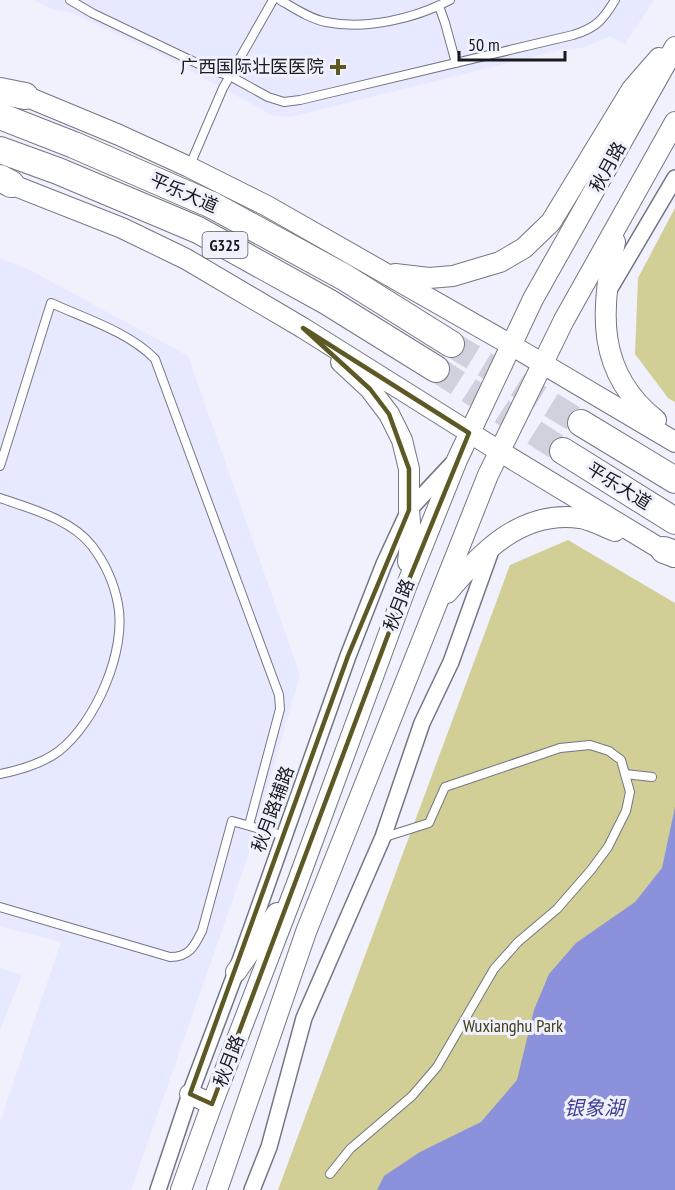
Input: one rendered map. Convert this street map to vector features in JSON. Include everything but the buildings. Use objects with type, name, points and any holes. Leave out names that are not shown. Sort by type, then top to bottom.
[{"type":"highway","name":"平乐大道","points":[[0,116],[74,145],[212,205],[344,277],[451,344]]},
{"type":"highway","name":"平乐大道","points":[[0,150],[58,171],[198,230],[328,302],[436,369]]},
{"type":"highway","name":"平乐大道","points":[[581,423],[675,480]]},
{"type":"highway","name":"平乐大道","points":[[563,451],[675,521]]},
{"type":"main road","points":[[386,273],[429,278],[453,276],[500,262],[524,248],[551,222],[632,89],[675,41]]},
{"type":"main road","name":"秋月路","points":[[181,1190],[406,587],[457,460],[533,299],[675,47]]},
{"type":"main road","points":[[0,85],[12,94],[119,135],[189,167],[267,207],[386,273],[675,442]]},
{"type":"main road","name":"秋月路","points":[[217,1190],[306,932],[488,475],[564,320],[675,122]]},
{"type":"main road","points":[[4,180],[122,228],[186,259],[303,328],[499,451],[671,554]]},
{"type":"main road","points":[[619,221],[604,298],[610,356],[620,379],[639,406],[675,434]]},
{"type":"main road","points":[[303,328],[370,389],[389,414],[402,440],[409,469],[411,534],[406,587]]},
{"type":"main road","points":[[435,607],[466,569],[494,542],[517,528],[536,521],[551,518],[582,518],[671,554]]},
{"type":"main road","points":[[236,972],[296,886]]},
{"type":"main road","points":[[190,1094],[212,1104]]},
{"type":"street","points":[[604,298],[675,178]]},
{"type":"street","name":"秋月路辅路","points":[[158,1190],[190,1094],[236,972],[348,656],[384,564],[409,510],[457,460]]},
{"type":"street","points":[[252,1190],[269,1147],[304,1018],[383,837],[422,723],[451,662],[494,542]]},
{"type":"lane","points":[[70,0],[92,13],[209,69],[230,76],[268,97],[284,102],[590,30],[604,18],[615,0]]},
{"type":"lane","points":[[189,167],[230,76],[273,0]]},
{"type":"lane","points":[[280,0],[300,12],[325,22],[354,25],[416,14],[450,0]]},
{"type":"lane","points":[[439,6],[446,23],[456,63]]},
{"type":"lane","points":[[0,466],[51,303],[131,340],[155,359],[279,695],[280,709],[249,825]]},
{"type":"lane","points":[[0,498],[38,511],[73,528],[91,544],[109,573],[118,604],[120,629],[104,690],[77,732],[59,751],[40,762],[23,769],[0,774]]},
{"type":"lane","points":[[330,1174],[350,1149],[418,1089],[437,1067],[494,969],[518,942],[557,909],[608,847],[627,810],[630,792],[621,760],[609,751],[590,745],[560,748],[444,787],[429,823],[383,837]]},
{"type":"lane","points":[[625,774],[652,777]]},
{"type":"lane","points":[[0,907],[170,957],[180,957],[194,947],[202,932],[232,820],[285,836]]},
{"type":"highlighted area","points":[[303,328],[469,433],[406,587],[212,1104],[190,1094],[348,656],[409,510],[409,469],[389,414],[370,389]]},
{"type":"shaded area","name":"广西国际壮医医院","points":[[34,0],[654,0],[625,44],[610,36],[583,48],[564,49],[291,117],[274,116],[161,55],[72,13],[52,9]]},
{"type":"shaded area","points":[[0,258],[30,270],[188,356],[300,675],[247,859],[131,1190],[0,1190],[0,1122],[61,942],[0,926]]},
{"type":"shaded area","points":[[0,968],[22,975],[0,1030]]},
{"type":"green space","points":[[675,208],[675,402],[668,398],[635,354],[638,278]]},
{"type":"green space","name":"Wuxianghu Park","points":[[568,540],[675,603],[675,1190],[278,1190],[510,565]]},
{"type":"water","name":"银象湖","points":[[675,807],[675,1190],[377,1190],[384,1176],[420,1152],[481,1122],[517,1080],[534,1010],[549,974],[576,943],[635,902],[662,868]]},
{"type":"tunnel","points":[[451,344],[581,423]]},
{"type":"tunnel","points":[[436,369],[563,451]]},
{"type":"place","name":"广西国际壮医医院","points":[[338,67]]}]
